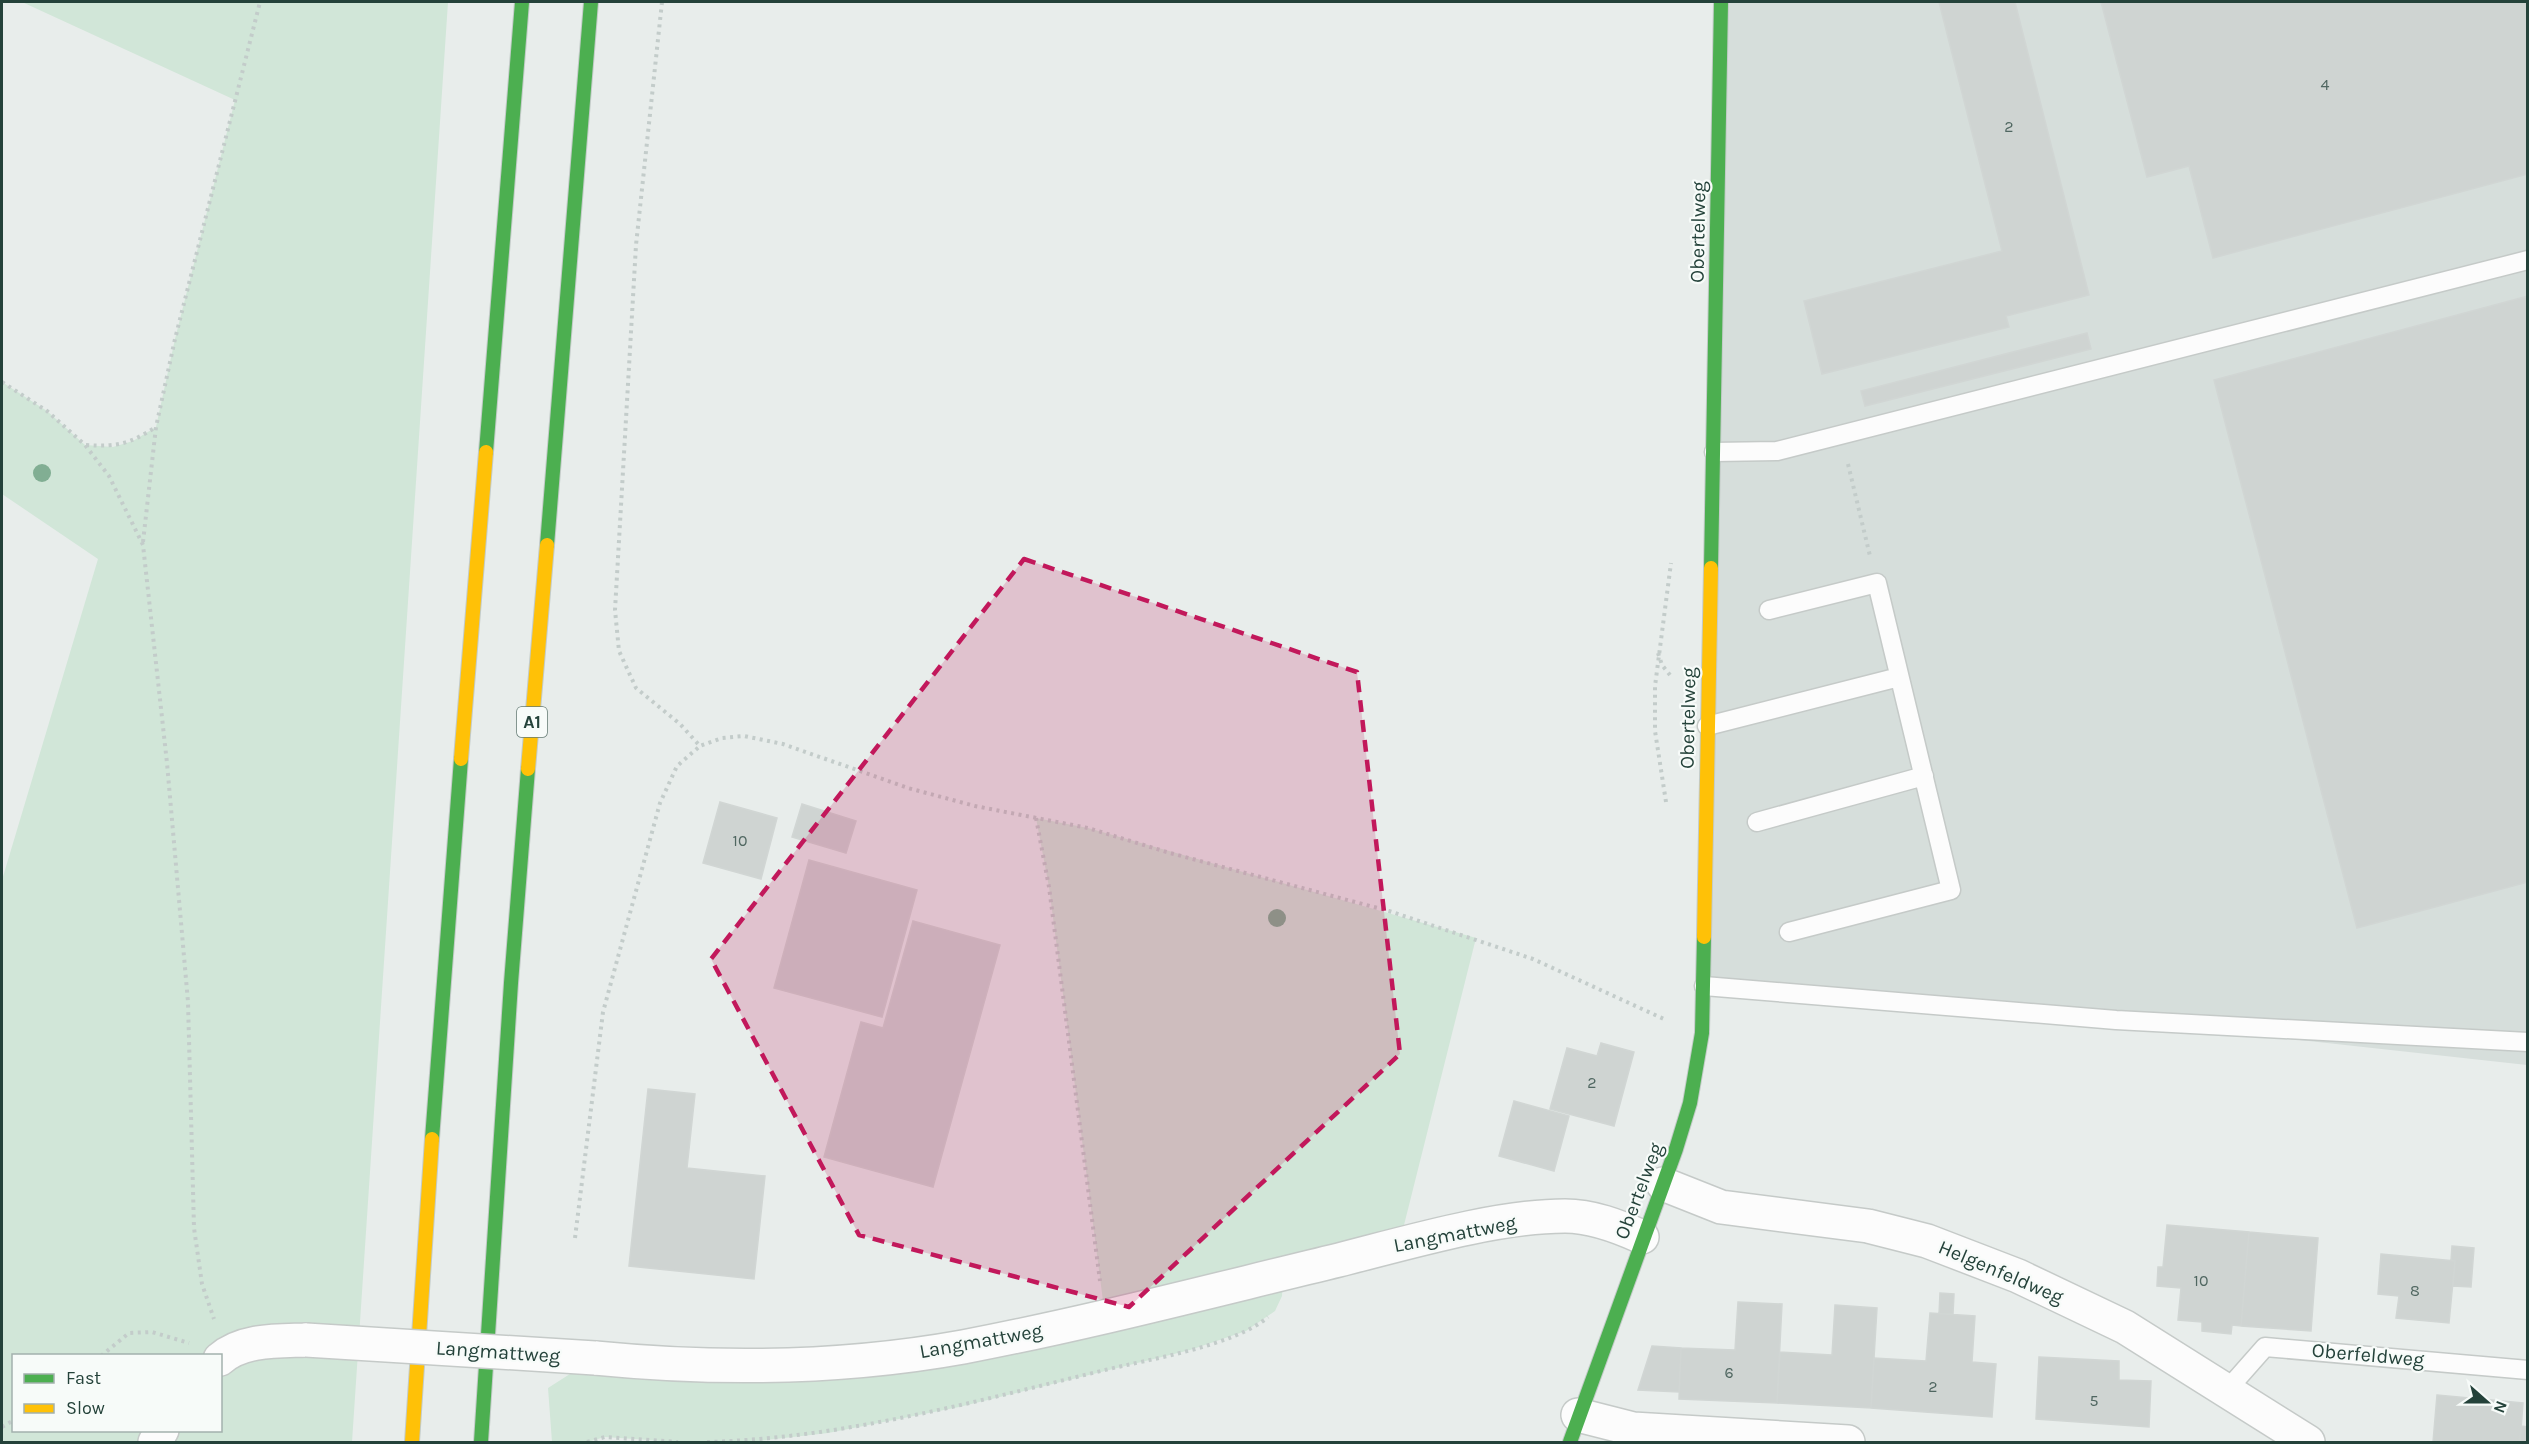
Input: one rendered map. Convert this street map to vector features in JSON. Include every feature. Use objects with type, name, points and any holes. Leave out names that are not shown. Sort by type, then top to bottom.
[{"type":"main road","points":[[412,1443],[445,956],[522,2]]},
{"type":"main road","name":"A1","points":[[481,1443],[515,936],[591,2]]},
{"type":"main road","name":"Obertelweg","points":[[1574,1429],[1690,1103],[1702,1033],[1721,2]]},
{"type":"street","name":"Helgenfeldweg","points":[[1663,1184],[1721,1207],[1868,1226],[1927,1241],[2018,1276],[2126,1327],[2308,1443]]},
{"type":"street","name":"Langmattweg","points":[[223,1357],[265,1341],[306,1340],[730,1367],[845,1363],[960,1347],[1105,1316],[1504,1222],[1564,1216],[1589,1218],[1642,1237]]},
{"type":"street","points":[[1574,1429],[1633,1429],[1848,1443]]},
{"type":"lane","points":[[1714,452],[1770,452],[2528,260]]},
{"type":"lane","points":[[1769,610],[1877,583],[1951,890],[1789,932]]},
{"type":"lane","points":[[1707,726],[1899,676]]},
{"type":"lane","points":[[1757,822],[1924,776]]},
{"type":"lane","points":[[1704,986],[2116,1020],[2528,1042]]},
{"type":"lane","name":"Oberfeldweg","points":[[2227,1390],[2265,1347],[2528,1370]]},
{"type":"path","points":[[223,1357],[202,1284],[194,1228],[188,1002],[167,763],[142,544],[156,427],[260,2]]},
{"type":"path","points":[[662,2],[636,245],[615,631],[619,651],[636,688],[680,724],[700,746]]},
{"type":"path","points":[[2,382],[47,411],[85,445],[109,476],[142,544]]},
{"type":"path","points":[[85,445],[113,447],[133,441],[156,427]]},
{"type":"path","points":[[1841,435],[1877,583]]},
{"type":"path","points":[[575,1238],[603,1012],[660,803],[677,766],[700,746],[722,738],[744,736],[783,744],[908,788],[1088,828],[1476,938],[1533,958],[1647,1012],[1702,1033]]},
{"type":"path","points":[[1036,818],[1049,887],[1105,1316]]},
{"type":"path","points":[[707,1443],[805,1436],[883,1423],[959,1407],[1190,1350],[1263,1322],[1275,1311],[1282,1296],[1283,1273]]},
{"type":"path","points":[[103,1354],[129,1333],[153,1332],[215,1354]]},
{"type":"path","points":[[587,1443],[605,1437],[678,1443]]},
{"type":"highlighted area","points":[[1024,559],[1357,672],[1400,1054],[1129,1307],[859,1235],[711,959]]},
{"type":"shaded area","points":[[1721,2],[2527,2],[2527,1065],[2116,1020],[1704,986]]},
{"type":"green space","points":[[22,2],[448,2],[352,1442],[2,1442],[2,880],[98,559],[2,494],[2,382],[47,411],[85,445],[113,447],[133,441],[156,427],[175,339],[235,100]]},
{"type":"green space","points":[[1036,818],[1088,828],[1476,938],[1399,1245],[1283,1273],[1282,1296],[1275,1311],[1246,1331],[1190,1350],[959,1407],[828,1433],[758,1441],[678,1442],[605,1437],[587,1442],[552,1442],[548,1388],[595,1358],[730,1367],[1105,1316],[1049,887]]},
{"type":"building","points":[[1939,2],[2015,2],[2089,295],[2006,316],[2009,327],[1822,374],[1804,301],[2002,251]]},
{"type":"building","points":[[2101,2],[2528,2],[2528,174],[2213,258],[2189,166],[2147,177]]},
{"type":"building","points":[[2528,296],[2528,882],[2357,928],[2214,380]]},
{"type":"building","points":[[2087,333],[2091,349],[1865,406],[1861,391]]},
{"type":"building","points":[[720,802],[777,818],[761,879],[703,863]]},
{"type":"building","points":[[802,804],[856,821],[846,853],[792,837]]},
{"type":"building","points":[[809,860],[917,890],[882,1017],[774,988]]},
{"type":"building","points":[[913,921],[1000,945],[933,1187],[824,1157],[861,1022],[883,1028]]},
{"type":"building","points":[[1601,1043],[1634,1052],[1614,1126],[1550,1109],[1567,1048],[1597,1056]]},
{"type":"building","points":[[648,1089],[695,1094],[687,1168],[765,1176],[754,1279],[629,1266]]},
{"type":"building","points":[[1514,1101],[1569,1116],[1554,1171],[1499,1156]]},
{"type":"building","points":[[2167,1225],[2249,1232],[2241,1326],[2232,1325],[2231,1334],[2202,1331],[2202,1322],[2178,1320],[2181,1288],[2157,1286],[2158,1267],[2163,1267]]},
{"type":"building","points":[[2249,1232],[2318,1238],[2311,1331],[2241,1326]]},
{"type":"building","points":[[2452,1246],[2474,1248],[2471,1287],[2453,1286],[2455,1261],[2451,1261]]},
{"type":"building","points":[[2381,1254],[2455,1261],[2449,1323],[2396,1318],[2399,1296],[2378,1294]]},
{"type":"building","points":[[1940,1293],[1954,1294],[1953,1314],[1939,1314]]},
{"type":"building","points":[[1738,1302],[1782,1304],[1777,1403],[1679,1399],[1681,1348],[1735,1350]]},
{"type":"building","points":[[1835,1305],[1877,1308],[1871,1408],[1777,1403],[1780,1352],[1832,1355]]},
{"type":"building","points":[[1930,1313],[1975,1316],[1972,1362],[1996,1364],[1992,1417],[1871,1408],[1874,1358],[1926,1361]]},
{"type":"building","points":[[1652,1346],[1681,1348],[1679,1392],[1638,1390]]},
{"type":"building","points":[[2039,1357],[2119,1361],[2119,1380],[2151,1381],[2149,1427],[2036,1419]]},
{"type":"building","points":[[2437,1395],[2523,1403],[2520,1442],[2433,1442]]},
{"type":"building","points":[[2521,1426],[2528,1427],[2528,1442],[2520,1442]]},
{"type":"traffic: fast","points":[[486,452],[522,2]]},
{"type":"traffic: fast","points":[[547,545],[591,2]]},
{"type":"traffic: fast","points":[[1711,568],[1721,2]]},
{"type":"traffic: fast","points":[[432,1139],[461,759]]},
{"type":"traffic: fast","points":[[481,1442],[511,983],[528,769]]},
{"type":"traffic: fast","points":[[1570,1442],[1676,1149],[1690,1103],[1702,1033],[1704,937]]},
{"type":"traffic: slow","points":[[461,759],[486,452]]},
{"type":"traffic: slow","points":[[528,769],[547,545]]},
{"type":"traffic: slow","points":[[1704,937],[1711,568]]},
{"type":"traffic: slow","points":[[412,1442],[432,1139]]}]
